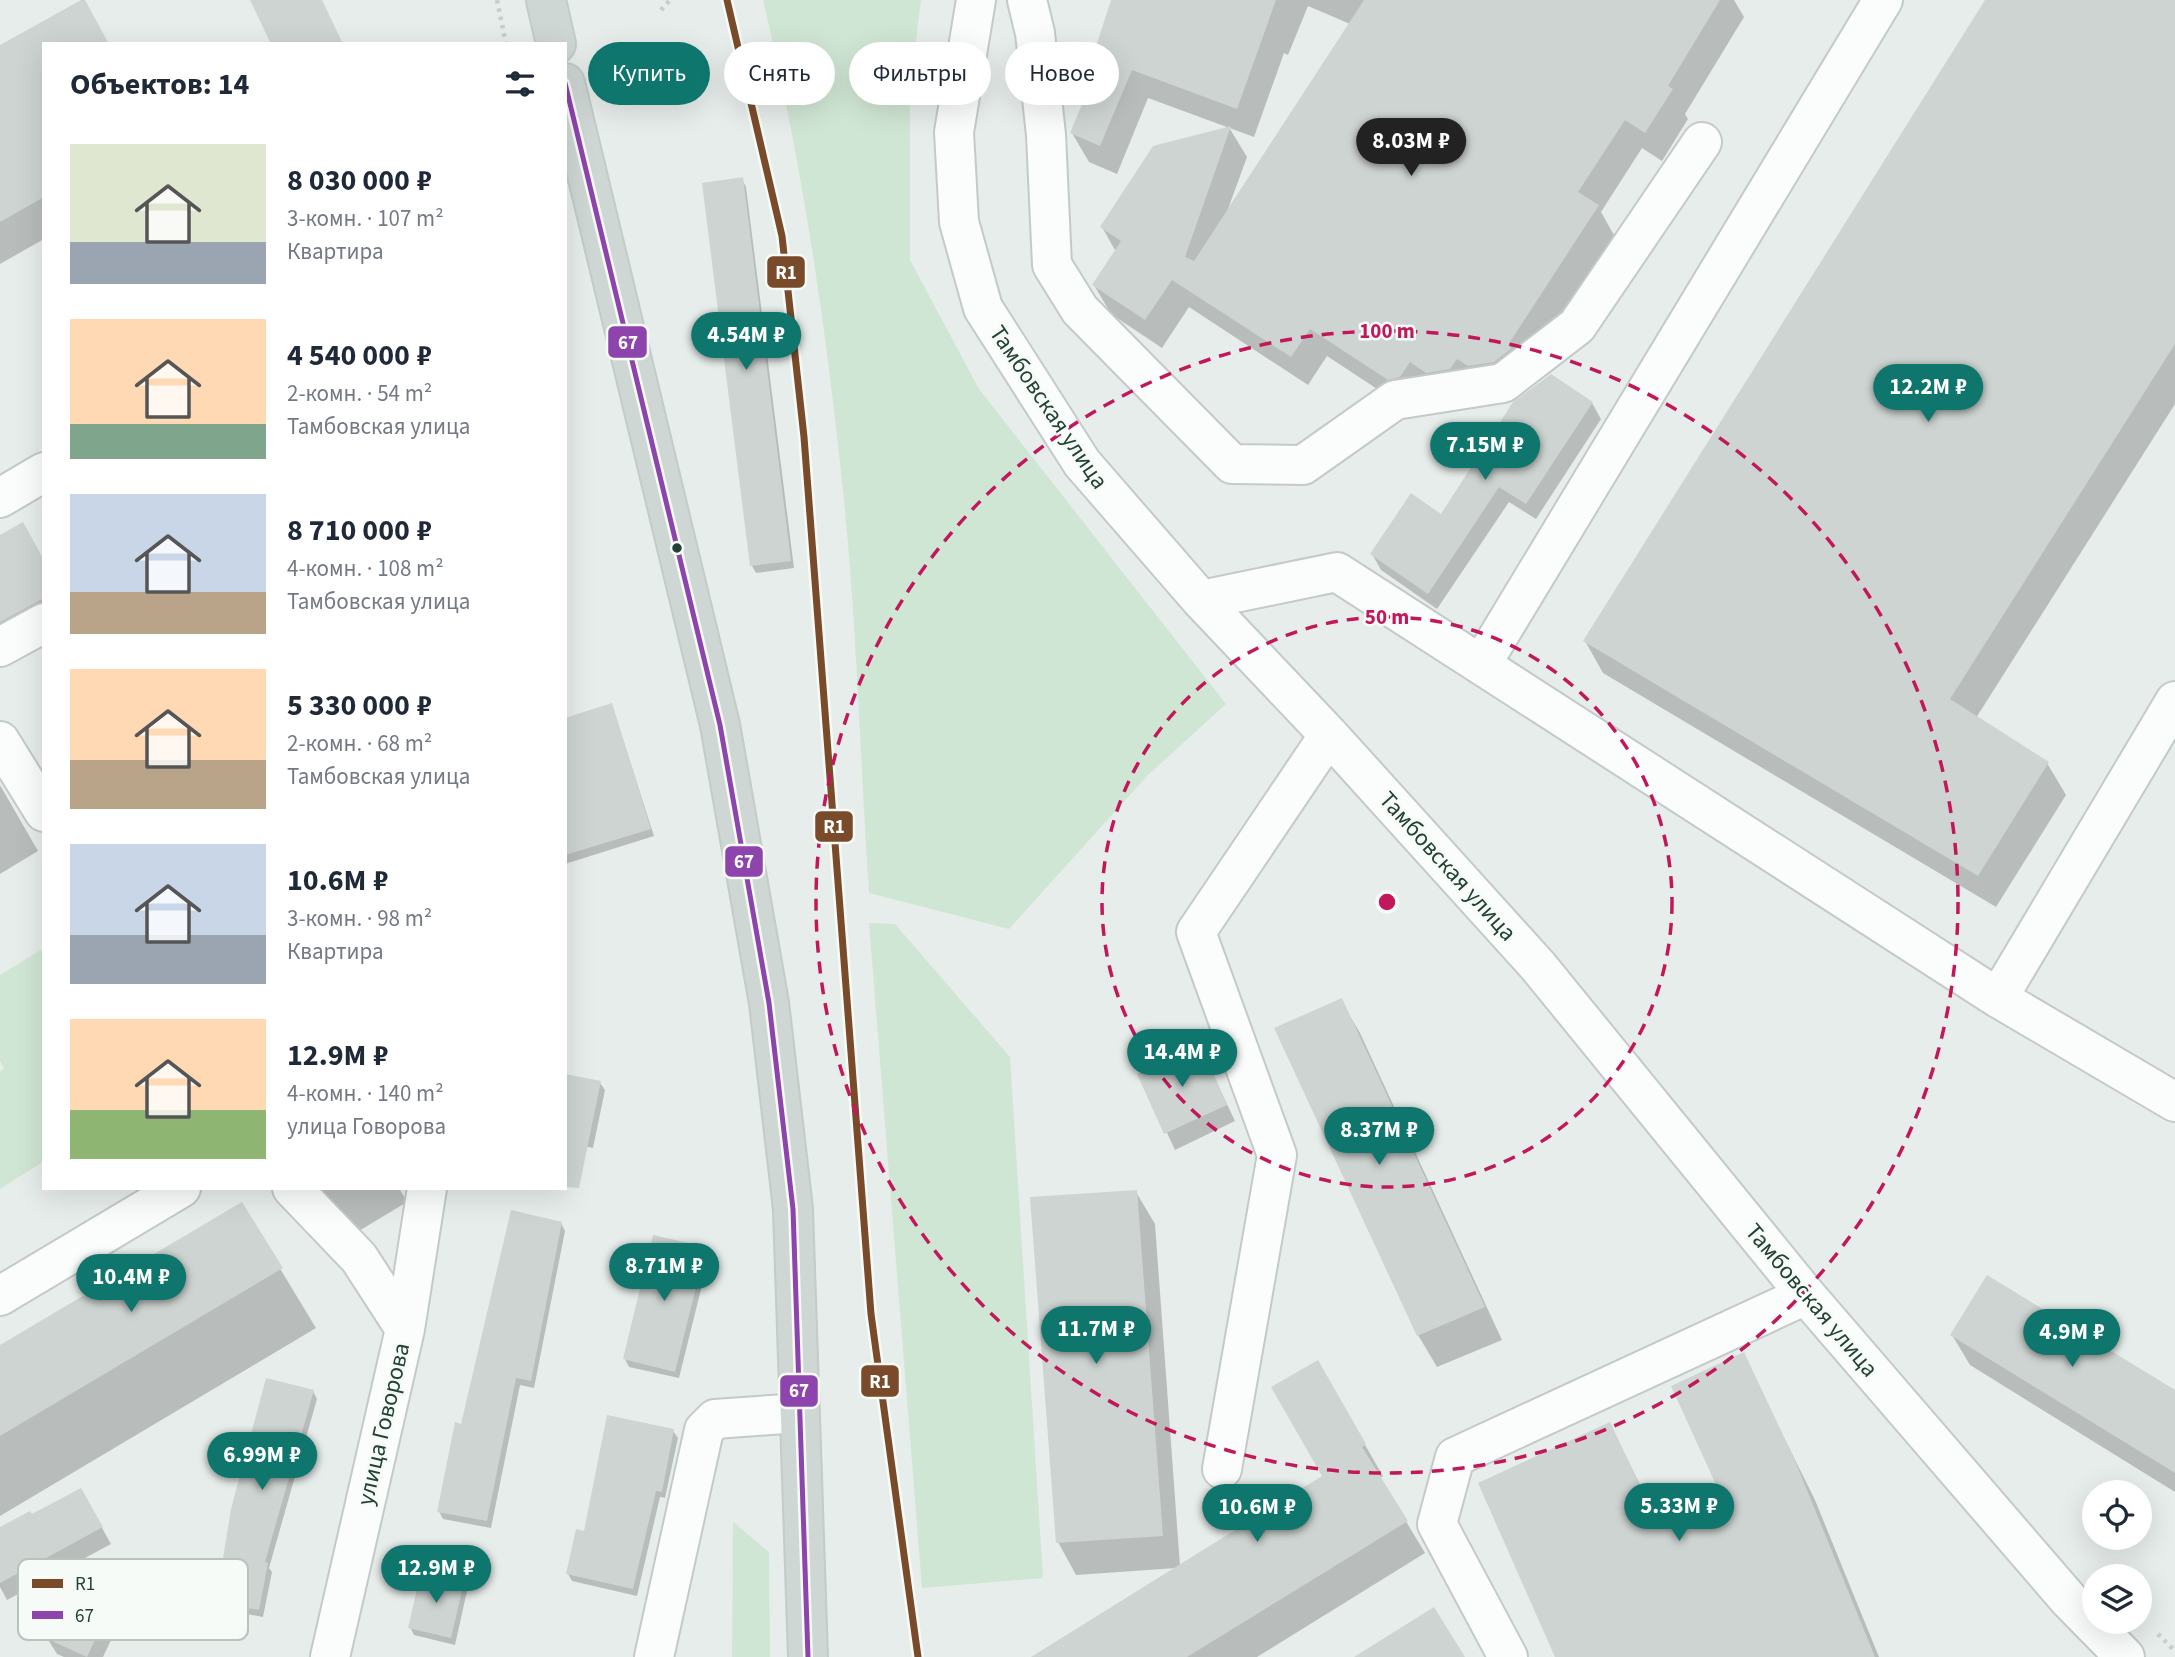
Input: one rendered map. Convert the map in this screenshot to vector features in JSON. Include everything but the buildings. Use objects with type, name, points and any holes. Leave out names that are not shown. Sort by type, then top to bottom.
[{"type":"main road","points":[[546,0],[556,42]]},
{"type":"main road","points":[[567,100],[576,178],[720,725],[767,990],[793,1209],[808,1657]]},
{"type":"street","name":"Тамбовская улица","points":[[976,0],[954,132],[959,222],[983,308],[1082,463],[1201,600],[1329,735],[1538,966],[1806,1295],[2069,1600],[2124,1657]]},
{"type":"street","points":[[1027,0],[1035,33],[1046,135],[1052,265],[1080,310],[1232,464],[1303,465],[1395,400],[1503,383],[1577,327],[1702,142]]},
{"type":"street","points":[[1482,665],[1883,0]]},
{"type":"street","points":[[0,498],[42,473]]},
{"type":"street","points":[[1201,600],[1337,572],[1998,998],[2175,1102]]},
{"type":"street","points":[[0,648],[42,623]]},
{"type":"street","points":[[1998,998],[2175,701]]},
{"type":"street","points":[[1222,1469],[1277,1155],[1196,932],[1329,735]]},
{"type":"street","points":[[0,741],[42,808]]},
{"type":"street","points":[[0,1296],[178,1190]]},
{"type":"street","points":[[294,1190],[359,1258],[405,1329]]},
{"type":"street","name":"улица Говорова","points":[[330,1657],[405,1329],[426,1190]]},
{"type":"street","points":[[1508,1657],[1437,1524],[1455,1457],[1806,1295]]},
{"type":"street","points":[[654,1657],[704,1430],[715,1419],[799,1413]]},
{"type":"path","points":[[497,0],[506,42]]},
{"type":"path","points":[[661,9],[670,0]]},
{"type":"green space","points":[[763,0],[921,0],[916,42],[849,42],[849,105],[910,105],[910,260],[979,389],[1226,704],[1148,775],[1009,929],[869,893],[848,541],[820,306],[786,105],[835,105],[835,42],[773,42]]},
{"type":"green space","points":[[869,923],[895,924],[1010,1057],[1043,1578],[922,1588]]},
{"type":"green space","points":[[42,949],[42,1162],[0,1189],[0,1072],[4,1068],[0,1061],[0,975]]},
{"type":"green space","points":[[733,1522],[769,1552],[770,1657],[732,1657]]},
{"type":"transit line","name":"R1","points":[[727,0],[782,236],[804,437],[871,1314],[918,1657]]},
{"type":"transit line","name":"67","points":[[567,91],[720,725],[769,1003],[793,1209],[808,1657]]}]
